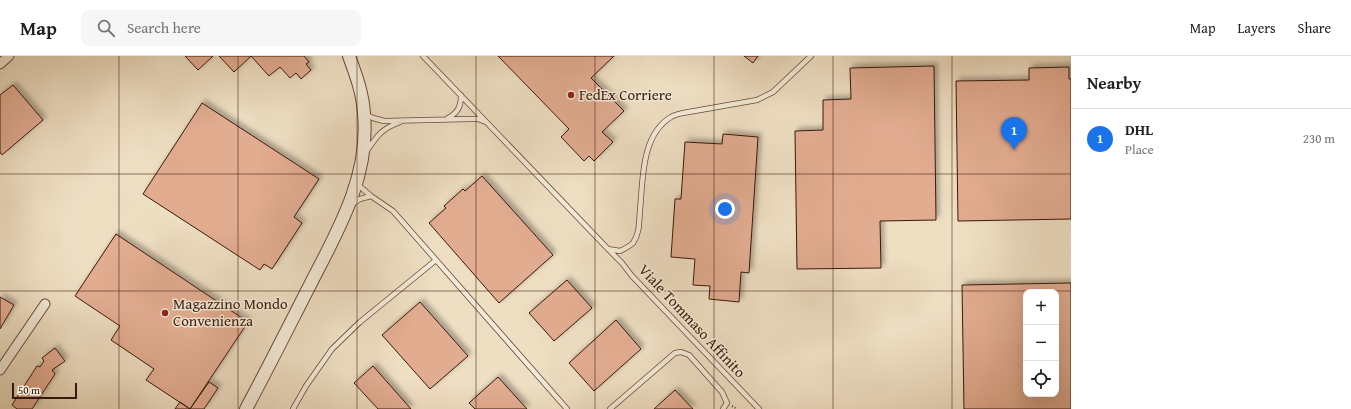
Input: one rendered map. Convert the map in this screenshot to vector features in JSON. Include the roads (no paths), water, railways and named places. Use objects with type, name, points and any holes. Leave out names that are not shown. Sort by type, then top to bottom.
[{"type":"street","points":[[0,64],[9,56]]},
{"type":"street","points":[[246,409],[335,236],[357,184],[363,156],[365,128],[364,113],[356,75],[349,56]]},
{"type":"street","points":[[0,370],[45,304]]},
{"type":"lane","name":"Viale Tommaso Affinito","points":[[423,56],[622,263],[632,276],[759,409]]},
{"type":"lane","points":[[608,250],[620,252],[632,244],[639,231],[643,176],[647,152],[658,127],[671,117],[682,113],[757,100],[773,92],[811,56]]},
{"type":"lane","points":[[447,119],[456,114],[460,105],[461,95]]},
{"type":"lane","points":[[364,113],[373,118],[384,121],[470,119],[488,123]]},
{"type":"lane","points":[[363,156],[382,131],[388,126],[404,121]]},
{"type":"lane","points":[[357,184],[370,196],[393,211],[567,409]]},
{"type":"lane","points":[[349,205],[370,196]]},
{"type":"lane","points":[[293,409],[306,386],[332,349],[360,322],[436,260]]},
{"type":"lane","points":[[610,409],[675,353],[681,352],[688,355],[722,392],[727,403],[723,409]]},
{"type":"place","name":"FedEx Corriere","points":[[571,95]]},
{"type":"place","name":"DHL","points":[[1014,150]]},
{"type":"place","name":"Magazzino Mondo Convenienza","points":[[165,313]]}]
